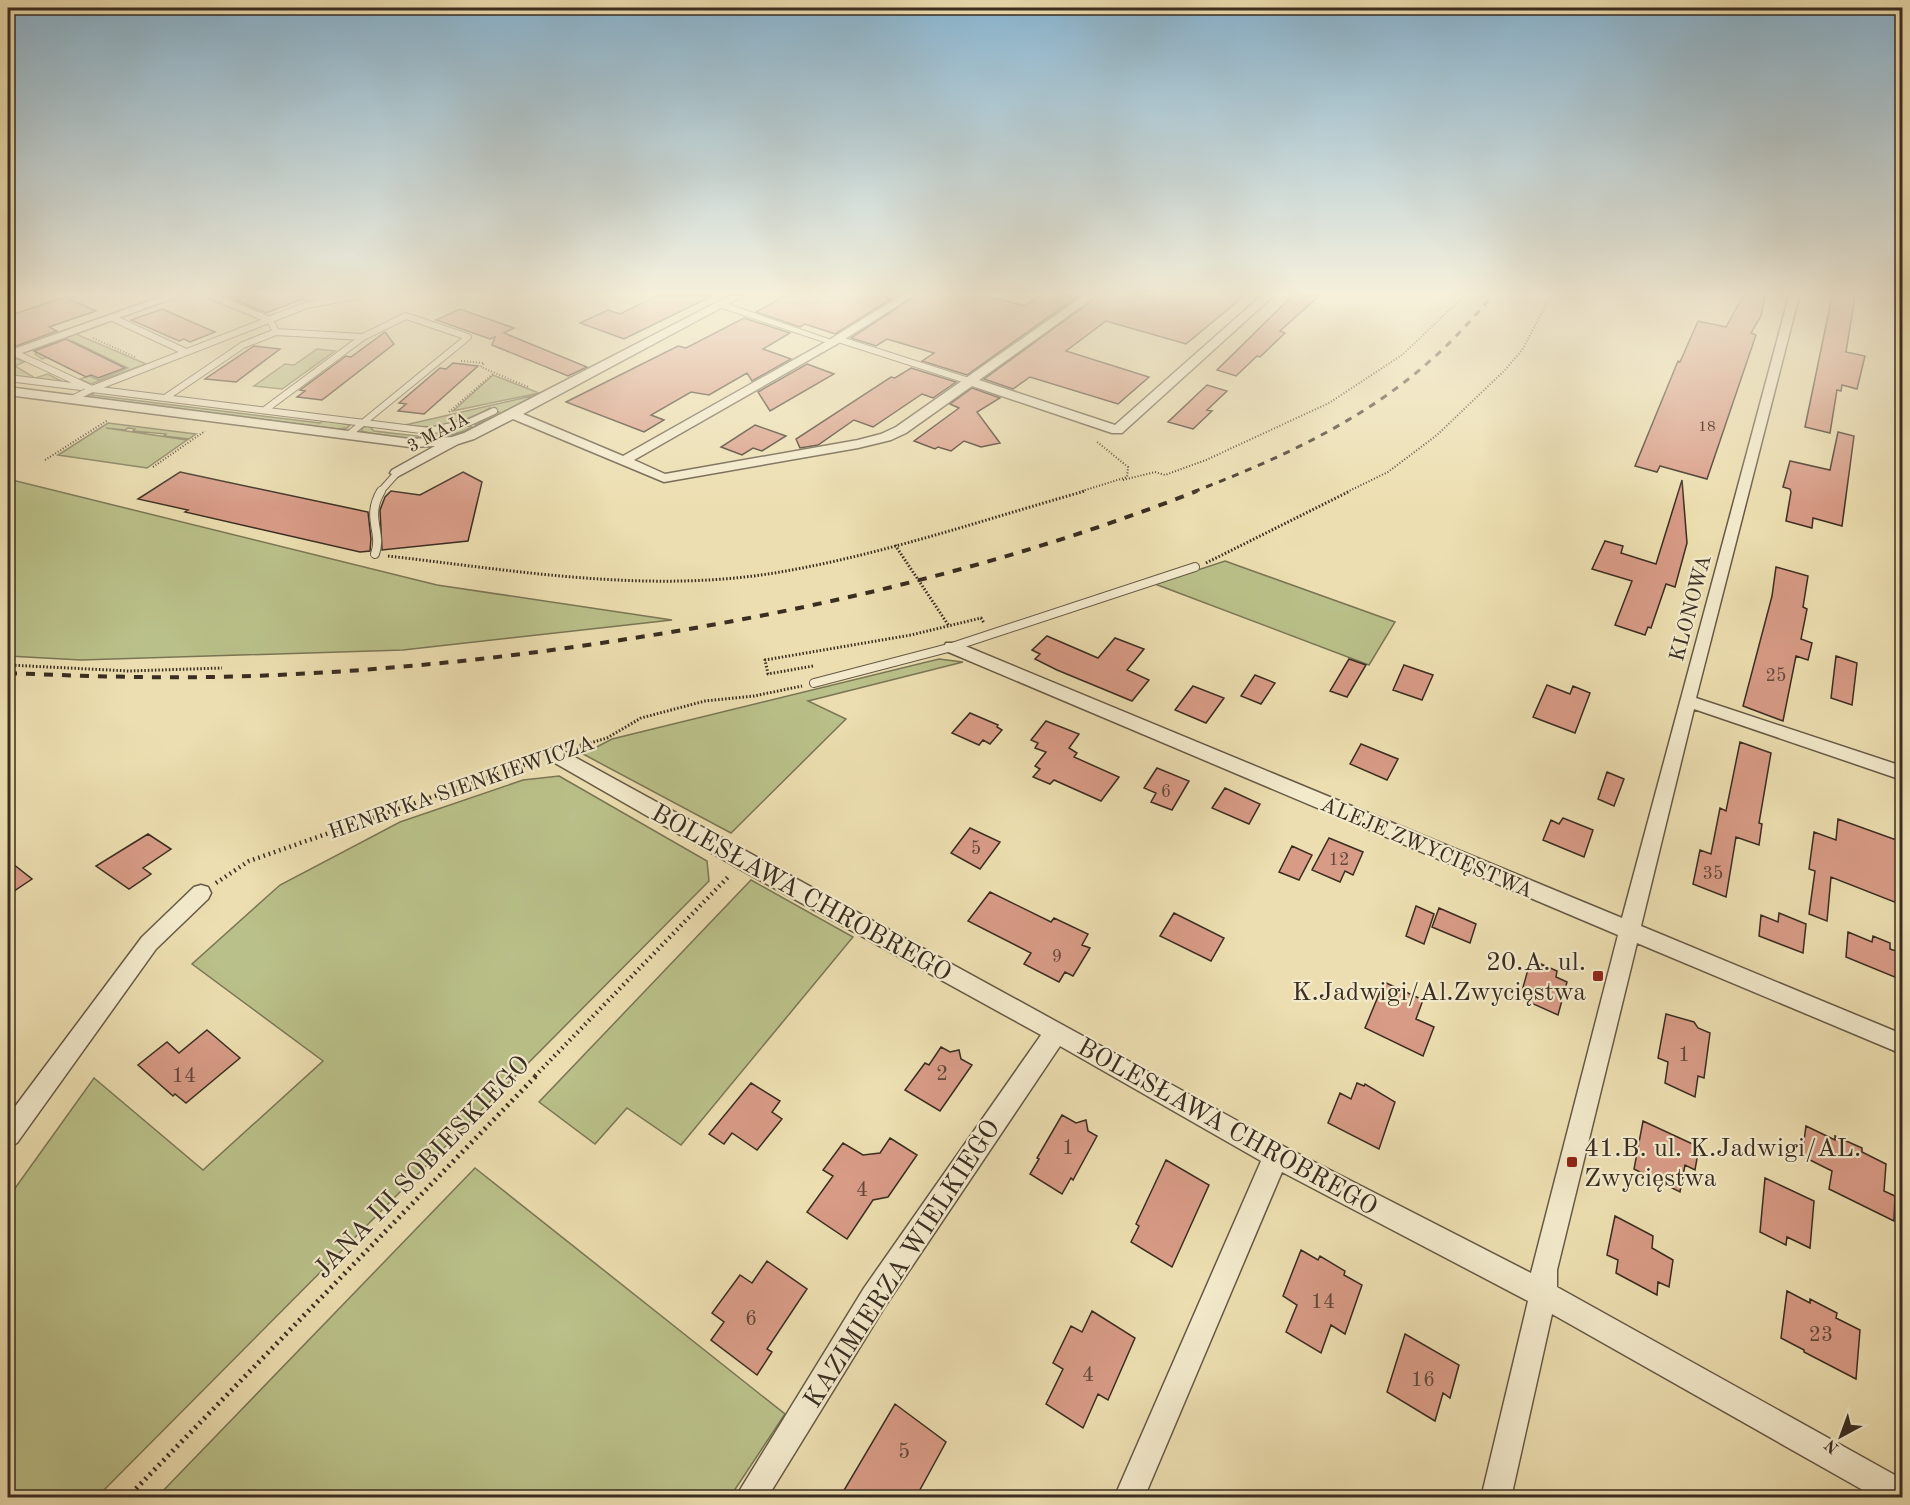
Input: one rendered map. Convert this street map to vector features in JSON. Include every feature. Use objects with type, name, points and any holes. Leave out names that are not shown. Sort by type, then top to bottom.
[{"type":"street","name":"3 MAJA","points":[[397,473],[453,441],[469,436],[604,366]]},
{"type":"street","points":[[624,461],[790,366]]},
{"type":"street","points":[[513,414],[664,478],[858,444],[901,430],[994,366]]},
{"type":"street","points":[[972,382],[1117,430],[1189,366]]},
{"type":"street","name":"KLONOWA","points":[[1496,1497],[1544,1294],[1544,1270],[1628,931],[1776,366]]},
{"type":"street","points":[[8,391],[410,443],[453,441]]},
{"type":"street","name":"ALEJE ZWYCIĘSTWA","points":[[952,647],[1902,1044]]},
{"type":"street","points":[[1687,701],[1902,773]]},
{"type":"street","name":"BOLESŁAWA CHROBREGO","points":[[554,754],[1276,1156],[1544,1294],[1902,1496]]},
{"type":"street","points":[[8,1135],[149,943],[201,893]]},
{"type":"street","name":"KAZIMIERZA WIELKIEGO","points":[[750,1497],[874,1298],[1056,1032]]},
{"type":"street","points":[[1129,1497],[1276,1156]]},
{"type":"lane","points":[[40,366],[92,388]]},
{"type":"lane","points":[[72,399],[92,388],[149,366]]},
{"type":"lane","points":[[165,398],[212,366]]},
{"type":"lane","points":[[266,409],[322,366]]},
{"type":"lane","points":[[348,435],[432,366]]},
{"type":"lane","points":[[921,366],[972,382]]},
{"type":"lane","points":[[8,378],[429,431],[470,422],[494,411]]},
{"type":"lane","name":"3 MAJA","points":[[375,555],[379,543],[373,531],[375,498],[386,482],[397,473]]},
{"type":"lane","points":[[814,683],[952,647],[1195,567]]},
{"type":"path","points":[[482,366],[532,389]]},
{"type":"path","points":[[375,555],[585,579],[663,581],[728,578],[786,571],[895,545],[1123,480],[1155,472],[1165,475],[1206,460],[1329,403],[1385,366]]},
{"type":"path","points":[[1195,567],[1232,552],[1388,472],[1437,435],[1507,366]]},
{"type":"path","points":[[456,412],[446,414],[494,373]]},
{"type":"path","points":[[45,460],[108,420]]},
{"type":"path","points":[[1101,425],[1091,435],[1128,467],[1127,477],[1123,480]]},
{"type":"path","points":[[153,467],[206,431]]},
{"type":"path","points":[[895,545],[949,626]]},
{"type":"path","points":[[822,664],[768,674],[765,660],[922,632],[981,618],[986,626]]},
{"type":"path","points":[[8,664],[129,671],[222,668]]},
{"type":"path","name":"HENRYKA SIENKIEWICZA","points":[[201,893],[249,861],[554,754],[607,738],[641,718],[705,701],[754,696],[814,683]]},
{"type":"path","name":"JANA III SOBIESKIEGO","points":[[127,1497],[743,861]]},
{"type":"green space","points":[[8,366],[15,366],[35,378],[48,374],[63,382],[8,375]]},
{"type":"green space","points":[[124,366],[140,366],[91,384],[80,379],[89,376],[98,380],[128,368]]},
{"type":"green space","points":[[282,366],[314,366],[282,389],[254,386]]},
{"type":"green space","points":[[493,375],[539,393],[453,411]]},
{"type":"green space","points":[[95,392],[92,395],[320,423],[324,420],[350,425],[347,428],[338,429],[86,397]]},
{"type":"green space","points":[[536,395],[477,426],[475,425],[499,412],[490,408],[449,425],[429,427],[405,425]]},
{"type":"green space","points":[[108,423],[196,434],[189,439],[133,431],[135,429],[128,428],[125,430],[106,428],[187,440],[147,468],[58,455]]},
{"type":"green space","points":[[463,425],[472,427],[446,436],[417,439],[388,437],[361,431],[363,427],[369,426],[374,431],[425,437],[429,433]]},
{"type":"green space","points":[[8,479],[437,585],[672,620],[403,650],[81,660],[8,656]]},
{"type":"green space","points":[[1225,561],[1395,622],[1369,665],[1155,584]]},
{"type":"green space","points":[[939,659],[963,662],[808,701],[846,719],[731,833],[583,754],[612,739]]},
{"type":"green space","points":[[559,776],[707,861],[709,881],[97,1497],[8,1497],[8,1198],[94,1078],[203,1170],[323,1061],[192,964],[280,885],[400,822],[523,780]]},
{"type":"green space","points":[[751,880],[853,937],[681,1145],[627,1108],[595,1144],[539,1102]]},
{"type":"green space","points":[[475,1168],[785,1414],[730,1497],[157,1497]]},
{"type":"building","points":[[64,366],[125,368],[98,378],[91,375],[86,377]]},
{"type":"building","points":[[224,366],[257,366],[236,382],[205,379]]},
{"type":"building","points":[[332,366],[365,366],[322,400],[297,397],[305,391],[300,390]]},
{"type":"building","points":[[449,366],[478,366],[424,414],[398,411],[406,404],[399,403],[440,368],[446,369]]},
{"type":"building","points":[[544,366],[587,367],[568,376]]},
{"type":"building","points":[[638,366],[778,366],[752,381],[747,373],[709,395],[691,392],[651,415],[664,420],[644,432],[566,402]]},
{"type":"building","points":[[803,366],[813,366],[834,374],[770,411],[758,392]]},
{"type":"building","points":[[939,366],[979,366],[967,375]]},
{"type":"building","points":[[1002,366],[1115,366],[1149,377],[1118,404],[1030,377],[1013,389],[984,379]]},
{"type":"building","points":[[1221,366],[1246,366],[1236,376],[1217,370]]},
{"type":"building","points":[[1676,366],[1745,366],[1707,479],[1660,466],[1657,472],[1635,466]]},
{"type":"building","points":[[1818,366],[1863,366],[1857,389],[1842,385],[1841,391],[1837,390],[1830,433],[1805,427]]},
{"type":"building","points":[[911,368],[956,382],[933,398],[922,394],[873,427],[854,420],[818,445],[800,448],[796,439],[891,377],[895,378]]},
{"type":"building","points":[[1207,385],[1227,391],[1207,410],[1212,411],[1193,429],[1168,422]]},
{"type":"building","points":[[972,388],[1000,398],[977,412],[1000,443],[981,447],[964,441],[951,451],[938,447],[935,449],[914,441],[959,408],[950,404]]},
{"type":"building","points":[[755,425],[786,436],[762,451],[753,448],[742,455],[721,447]]},
{"type":"building","points":[[1838,432],[1854,436],[1842,526],[1813,518],[1812,528],[1786,521],[1791,492],[1790,489],[1783,487],[1790,461],[1830,470]]},
{"type":"building","points":[[180,472],[368,512],[370,551],[360,552],[138,499]]},
{"type":"building","points":[[463,472],[482,482],[468,541],[382,550],[380,510],[385,497],[391,491],[420,495]]},
{"type":"building","points":[[1682,480],[1687,543],[1675,587],[1666,584],[1651,628],[1648,627],[1645,635],[1615,625],[1632,581],[1592,569],[1605,541],[1623,546],[1621,553],[1656,564]]},
{"type":"building","points":[[1776,567],[1808,576],[1803,607],[1807,609],[1801,639],[1812,643],[1808,660],[1796,656],[1783,721],[1743,706],[1772,596]]},
{"type":"building","points":[[1047,636],[1098,658],[1115,638],[1144,649],[1127,670],[1149,680],[1132,701],[1057,670],[1035,659],[1040,654],[1032,650]]},
{"type":"building","points":[[1836,656],[1857,663],[1852,705],[1831,698]]},
{"type":"building","points":[[1349,659],[1366,665],[1347,697],[1330,691]]},
{"type":"building","points":[[1404,665],[1433,675],[1422,700],[1393,690]]},
{"type":"building","points":[[1255,675],[1275,683],[1261,704],[1241,696]]},
{"type":"building","points":[[1547,685],[1570,694],[1573,686],[1590,693],[1575,733],[1533,717]]},
{"type":"building","points":[[1193,686],[1224,698],[1206,723],[1175,710]]},
{"type":"building","points":[[970,713],[998,725],[997,727],[1002,730],[990,744],[983,740],[979,745],[952,733]]},
{"type":"building","points":[[1046,721],[1079,734],[1069,748],[1077,753],[1074,757],[1119,777],[1101,801],[1054,780],[1050,784],[1033,777],[1040,769],[1035,766],[1046,752],[1035,748],[1038,743],[1031,740]]},
{"type":"building","points":[[1740,742],[1771,753],[1759,823],[1762,824],[1759,845],[1736,837],[1726,897],[1693,884],[1700,850],[1711,854],[1720,808],[1726,811]]},
{"type":"building","points":[[1361,744],[1398,759],[1387,780],[1350,764]]},
{"type":"building","points":[[1157,768],[1189,781],[1172,810],[1151,802],[1156,793],[1144,788]]},
{"type":"building","points":[[1607,772],[1624,779],[1614,806],[1598,799]]},
{"type":"building","points":[[1225,788],[1260,804],[1249,824],[1212,808]]},
{"type":"building","points":[[1563,818],[1593,830],[1584,857],[1543,840],[1551,820],[1559,824]]},
{"type":"building","points":[[1838,819],[1902,842],[1902,905],[1831,877],[1827,921],[1809,914],[1815,871],[1809,869],[1814,832],[1836,840]]},
{"type":"building","points":[[970,828],[1000,842],[980,869],[951,853]]},
{"type":"building","points":[[148,834],[171,849],[143,868],[151,874],[129,889],[96,866]]},
{"type":"building","points":[[1329,838],[1363,852],[1353,875],[1345,871],[1340,882],[1312,870]]},
{"type":"building","points":[[1292,846],[1312,855],[1299,880],[1279,872]]},
{"type":"building","points":[[8,860],[32,879],[8,895]]},
{"type":"building","points":[[990,892],[1051,922],[1054,918],[1088,934],[1082,945],[1090,948],[1073,976],[1065,972],[1059,982],[1024,964],[1031,953],[968,921]]},
{"type":"building","points":[[1416,906],[1434,914],[1424,944],[1406,936]]},
{"type":"building","points":[[1439,908],[1476,924],[1470,943],[1432,927]]},
{"type":"building","points":[[1174,913],[1224,938],[1211,961],[1160,936]]},
{"type":"building","points":[[1779,913],[1806,924],[1803,953],[1759,936],[1761,915],[1778,922]]},
{"type":"building","points":[[1848,932],[1872,942],[1873,936],[1890,943],[1890,949],[1899,952],[1897,978],[1846,957]]},
{"type":"building","points":[[1541,964],[1557,971],[1556,977],[1567,982],[1558,1015],[1520,998],[1529,966],[1539,970]]},
{"type":"building","points":[[1384,982],[1423,1000],[1416,1019],[1434,1027],[1423,1056],[1365,1028]]},
{"type":"building","points":[[1666,1014],[1694,1022],[1698,1028],[1710,1033],[1704,1078],[1698,1076],[1695,1097],[1665,1083],[1668,1062],[1658,1058]]},
{"type":"building","points":[[207,1030],[240,1058],[186,1103],[175,1094],[173,1096],[138,1065],[167,1042],[179,1053]]},
{"type":"building","points":[[941,1047],[950,1052],[959,1050],[961,1059],[972,1065],[940,1111],[905,1090],[925,1063],[929,1065]]},
{"type":"building","points":[[751,1083],[780,1101],[772,1112],[782,1119],[757,1150],[732,1133],[724,1144],[709,1134]]},
{"type":"building","points":[[1357,1083],[1364,1086],[1365,1084],[1395,1102],[1379,1149],[1328,1123],[1340,1093],[1351,1099]]},
{"type":"building","points":[[1062,1115],[1076,1123],[1086,1120],[1088,1131],[1097,1136],[1073,1180],[1071,1178],[1062,1194],[1030,1174]]},
{"type":"building","points":[[1643,1121],[1699,1147],[1695,1170],[1685,1165],[1680,1192],[1634,1169]]},
{"type":"building","points":[[1806,1126],[1835,1140],[1835,1136],[1862,1148],[1862,1152],[1886,1164],[1884,1191],[1895,1196],[1894,1221],[1829,1189],[1832,1171],[1802,1156]]},
{"type":"building","points":[[890,1138],[917,1155],[888,1197],[873,1200],[847,1239],[807,1212],[833,1176],[823,1170],[843,1143],[863,1155],[880,1153]]},
{"type":"building","points":[[1166,1160],[1209,1185],[1172,1267],[1131,1242],[1139,1226],[1136,1224]]},
{"type":"building","points":[[1765,1178],[1814,1201],[1810,1248],[1787,1237],[1786,1245],[1760,1232]]},
{"type":"building","points":[[1615,1216],[1653,1236],[1652,1248],[1673,1260],[1669,1287],[1658,1282],[1657,1295],[1616,1273],[1618,1260],[1607,1255]]},
{"type":"building","points":[[1301,1250],[1318,1260],[1320,1256],[1345,1271],[1344,1275],[1362,1285],[1345,1334],[1331,1325],[1321,1353],[1286,1332],[1297,1305],[1283,1296]]},
{"type":"building","points":[[767,1261],[807,1289],[767,1349],[772,1352],[757,1375],[711,1340],[724,1322],[712,1313],[740,1275],[752,1283]]},
{"type":"building","points":[[1787,1291],[1810,1303],[1810,1299],[1837,1313],[1836,1318],[1860,1330],[1856,1379],[1781,1338]]},
{"type":"building","points":[[1092,1311],[1135,1338],[1108,1400],[1098,1394],[1083,1428],[1046,1404],[1063,1369],[1053,1363],[1071,1326],[1082,1332]]},
{"type":"building","points":[[1405,1334],[1459,1365],[1450,1398],[1443,1393],[1435,1421],[1387,1392]]},
{"type":"building","points":[[895,1404],[946,1442],[916,1497],[840,1497]]},
{"type":"railway","points":[[1193,492],[1288,452],[1319,436],[1378,401],[1423,366]]},
{"type":"railway","points":[[8,673],[112,677],[317,673],[469,660],[621,640],[768,614],[913,582],[1056,541],[1197,491]]},
{"type":"place","name":"20.A. ul. K.Jadwigi/Al.Zwycięstwa","points":[[1598,976]]},
{"type":"place","name":"41.B. ul. K.Jadwigi/AL. Zwycięstwa","points":[[1572,1162]]}]
